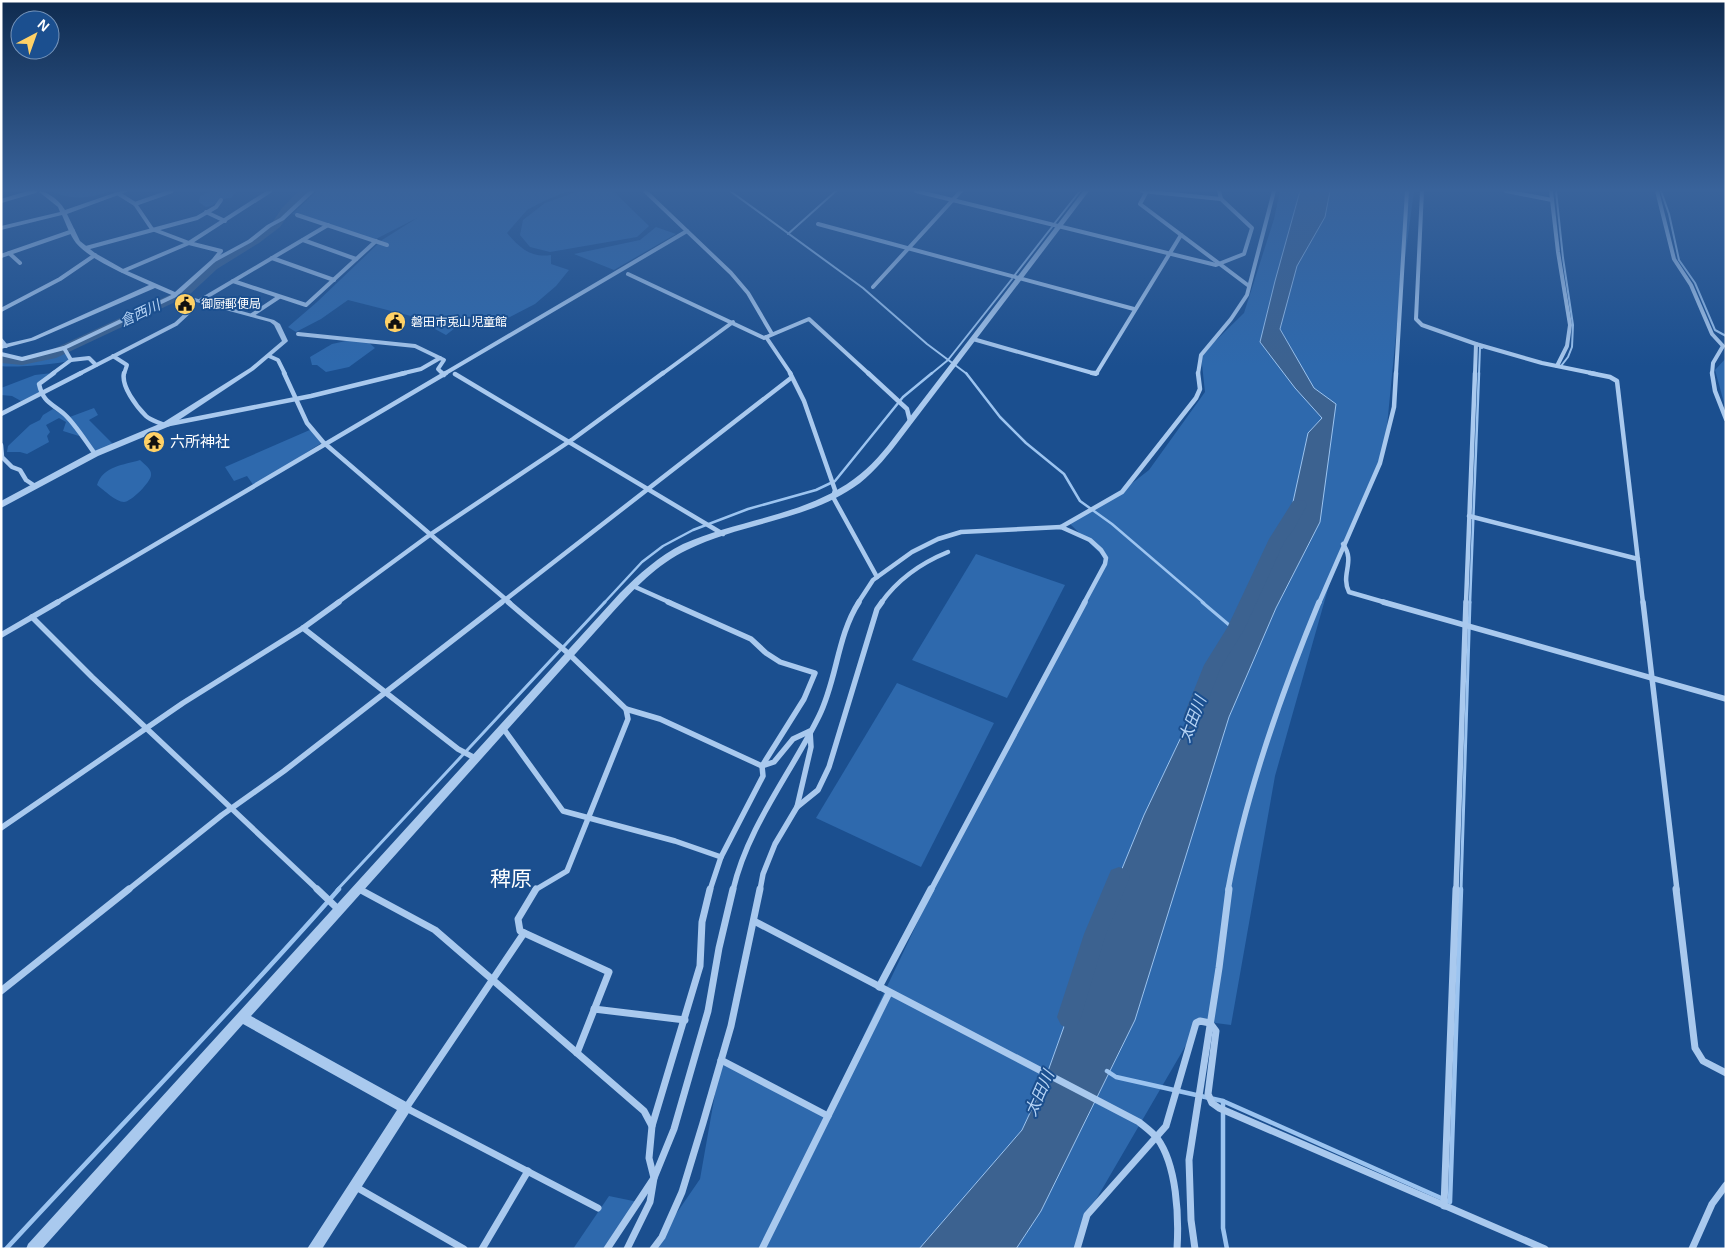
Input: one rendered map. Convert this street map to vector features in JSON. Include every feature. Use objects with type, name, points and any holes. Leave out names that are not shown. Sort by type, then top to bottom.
[{"type":"street","points":[[1,256],[20,249]]},
{"type":"street","points":[[1,505],[95,454],[164,425],[224,388],[269,356],[285,341],[277,324],[201,300],[176,295],[153,286],[123,271],[88,249]]},
{"type":"street","points":[[123,271],[172,249]]},
{"type":"street","points":[[1,354],[22,359],[64,348],[176,295],[213,261],[221,251],[215,249]]},
{"type":"street","points":[[213,261],[235,249]]},
{"type":"street","points":[[201,300],[287,249]]},
{"type":"street","points":[[329,249],[356,259]]},
{"type":"street","points":[[233,281],[306,305],[367,249]]},
{"type":"street","points":[[1,635],[656,249]]},
{"type":"street","points":[[706,249],[731,273],[748,293],[772,334]]},
{"type":"street","points":[[872,287],[906,249]]},
{"type":"street","points":[[912,249],[1134,309]]},
{"type":"street","points":[[33,1249],[357,888],[633,586],[652,568],[669,556],[700,540],[800,511],[833,497],[869,471],[910,422],[1041,249]]},
{"type":"street","points":[[1154,249],[1216,265],[1244,254],[1245,249]]},
{"type":"street","points":[[973,339],[1096,374],[1171,249]]},
{"type":"street","points":[[1198,249],[1216,265],[1249,286]]},
{"type":"street","points":[[1061,527],[1122,492],[1190,407],[1200,389],[1198,370],[1201,355],[1231,319],[1246,295],[1259,249]]},
{"type":"street","points":[[1195,1249],[1191,1220],[1189,1160],[1219,968],[1224,915],[1237,843],[1288,678],[1343,544],[1380,463],[1391,424],[1403,249]]},
{"type":"street","points":[[1419,249],[1416,319],[1422,325],[1476,344],[1557,366],[1610,377],[1617,381],[1695,1048],[1698,1058],[1708,1066],[1726,1073]]},
{"type":"street","points":[[1557,366],[1567,346],[1570,325],[1559,249]]},
{"type":"street","points":[[1672,249],[1674,259],[1691,285],[1712,334],[1723,346],[1714,355],[1711,370],[1715,392],[1726,419]]},
{"type":"street","points":[[9,253],[20,263]]},
{"type":"street","points":[[1,310],[60,279],[95,254]]},
{"type":"street","points":[[272,258],[334,280]]},
{"type":"street","points":[[628,274],[764,338],[809,319],[907,409],[910,422]]},
{"type":"street","points":[[3,344],[33,339],[153,286]]},
{"type":"street","points":[[1,414],[184,318],[190,311],[190,304],[185,297]]},
{"type":"street","points":[[252,315],[279,297]]},
{"type":"street","points":[[1,828],[147,728],[303,628],[431,534],[569,442],[733,322]]},
{"type":"street","points":[[298,334],[415,346],[444,360],[438,369],[444,375]]},
{"type":"street","points":[[766,337],[786,365],[804,400],[835,490],[833,497],[877,577]]},
{"type":"street","points":[[1444,1206],[1476,344]]},
{"type":"street","points":[[64,348],[71,360]]},
{"type":"street","points":[[113,356],[127,365],[123,376],[125,385],[135,402],[147,418],[164,425],[311,396],[421,369],[440,358]]},
{"type":"street","points":[[269,356],[278,360],[307,423],[316,435],[569,654],[626,709],[660,720],[762,766],[774,762],[793,739],[810,731]]},
{"type":"street","points":[[95,454],[63,413],[57,411],[40,394],[39,384],[71,360],[89,358],[96,364]]},
{"type":"street","points":[[455,374],[723,534]]},
{"type":"street","points":[[1,991],[231,808],[284,771],[791,378]]},
{"type":"street","points":[[2,448],[2,457],[12,467],[20,470],[26,480],[35,486]]},
{"type":"street","points":[[1469,516],[1638,559]]},
{"type":"street","points":[[608,1249],[654,1178],[674,1130],[708,1011],[719,948],[737,873],[764,811],[818,716],[831,685],[845,633],[857,605],[873,580],[912,552],[938,538],[960,532],[1061,527],[1090,540],[1102,550],[1106,558],[1105,564],[879,987]]},
{"type":"street","points":[[1343,544],[1348,549],[1351,562],[1345,579],[1349,592],[1726,699]]},
{"type":"street","points":[[796,808],[818,790],[828,767],[877,609],[888,592],[908,573],[929,559],[948,552]]},
{"type":"street","points":[[626,1249],[634,1237],[650,1202],[654,1178],[649,1158],[652,1126],[700,966],[702,922],[711,886],[721,858],[763,776],[762,766],[804,699],[815,673],[786,666],[762,651],[751,639],[633,586]]},
{"type":"street","points":[[32,617],[92,677],[338,909]]},
{"type":"street","points":[[303,628],[458,749],[475,758]]},
{"type":"street","points":[[577,1053],[609,972],[520,931],[518,919],[528,899],[537,887],[567,871],[628,719],[626,709]]},
{"type":"street","points":[[503,728],[563,811],[675,841],[721,858]]},
{"type":"street","points":[[652,1249],[662,1237],[682,1192],[721,1060],[754,921],[763,874],[775,844],[796,808],[811,747],[810,731]]},
{"type":"street","points":[[357,888],[436,930],[644,1111],[652,1126]]},
{"type":"street","points":[[754,921],[1139,1122],[1156,1136],[1165,1155],[1176,1209],[1177,1249]]},
{"type":"street","points":[[314,1249],[524,933]]},
{"type":"street","points":[[762,1249],[889,993]]},
{"type":"street","points":[[594,1010],[684,1020]]},
{"type":"street","points":[[242,1017],[406,1108],[598,1208]]},
{"type":"street","points":[[1077,1249],[1087,1215],[1166,1126],[1196,1022],[1200,1021],[1210,1023],[1216,1032],[1208,1094],[1212,1103],[1219,1108],[1544,1249]]},
{"type":"street","points":[[721,1060],[828,1116]]},
{"type":"street","points":[[482,1249],[528,1171]]},
{"type":"street","points":[[1692,1249],[1712,1204],[1726,1185]]},
{"type":"street","points":[[355,1187],[464,1249]]},
{"type":"shaded area","points":[[372,249],[524,249],[538,255],[551,255],[551,264],[569,270],[556,286],[535,304],[502,321],[468,318],[446,335],[411,316],[348,300],[321,319],[296,332],[288,327]]},
{"type":"shaded area","points":[[539,249],[565,249],[550,252]]},
{"type":"shaded area","points":[[596,249],[650,249],[614,270],[574,254]]},
{"type":"shaded area","points":[[1264,249],[1406,249],[1385,447],[1337,557],[1275,776],[1231,1025],[1200,1021],[1087,1215],[1075,1249],[1016,1249],[1041,1211],[1135,1020],[1229,717],[1276,608],[1320,522],[1322,418],[1308,433],[1288,525],[1223,649],[1144,815],[1110,898],[1043,1085],[1022,1130],[919,1249],[652,1249],[700,1179],[721,1060],[826,1115],[949,856],[1106,559],[1069,523],[1113,498],[1149,470],[1205,392],[1201,355],[1244,313]]},
{"type":"shaded area","points":[[346,341],[367,341],[375,348],[349,367],[326,372],[317,365],[312,365],[310,357],[332,344]]},
{"type":"shaded area","points":[[64,348],[71,360],[37,365],[1,366],[1,354],[22,359]]},
{"type":"shaded area","points":[[1726,358],[1726,410],[1715,370]]},
{"type":"shaded area","points":[[52,373],[39,384],[40,393],[21,401],[12,396],[1,395],[1,388],[35,375]]},
{"type":"shaded area","points":[[94,408],[98,415],[89,420],[115,446],[95,454],[78,432],[79,436],[63,431],[66,422],[59,418],[46,425],[50,432],[47,436],[49,442],[27,454],[7,452],[8,446],[30,425],[40,420],[43,415],[53,409],[67,418]]},
{"type":"shaded area","points":[[312,429],[323,442],[254,486],[247,476],[234,481],[225,467]]},
{"type":"shaded area","points":[[140,460],[150,471],[151,475],[148,482],[131,499],[124,502],[117,500],[97,485],[109,470]]},
{"type":"shaded area","points":[[976,554],[1065,585],[1007,698],[912,660]]},
{"type":"shaded area","points":[[897,683],[994,723],[921,867],[816,818]]},
{"type":"shaded area","points":[[609,1196],[638,1202],[607,1249],[573,1249]]},
{"type":"water","points":[[1284,249],[1307,249],[1297,266],[1280,329],[1314,388],[1336,404],[1320,522],[1276,608],[1229,717],[1135,1020],[1041,1211],[1016,1249],[919,1249],[1022,1130],[1043,1085],[1110,898],[1144,815],[1223,649],[1288,525],[1308,433],[1322,418],[1295,388],[1260,342]]},
{"type":"waterway","name":"倉西川","points":[[1,359],[22,361],[51,355],[184,293],[213,266],[241,249]]},
{"type":"waterway","points":[[810,249],[863,288],[927,344],[948,360]]},
{"type":"waterway","points":[[1014,276],[1035,249]]},
{"type":"waterway","points":[[1561,366],[1568,357],[1572,347],[1573,325],[1562,249]]},
{"type":"waterway","points":[[1677,249],[1679,260],[1695,283],[1715,330],[1726,336]]},
{"type":"waterway","points":[[948,360],[1012,279]]},
{"type":"waterway","points":[[1479,374],[1480,347],[1482,348]]},
{"type":"waterway","points":[[931,374],[948,360]]},
{"type":"waterway","points":[[948,360],[966,374]]},
{"type":"waterway","points":[[604,603],[642,562],[663,546],[693,530],[748,509],[816,490],[835,481],[903,397],[932,373]]},
{"type":"waterway","points":[[1470,603],[1479,373]]},
{"type":"waterway","points":[[966,374],[1000,417],[1026,443],[1064,474],[1080,501],[1112,524],[1204,603]]},
{"type":"waterway","name":"太田川","points":[[1193,715],[1213,665],[1235,630],[1277,539],[1288,525],[1299,505]]},
{"type":"waterway","points":[[337,890],[605,602]]},
{"type":"waterway","points":[[1202,602],[1235,630]]},
{"type":"waterway","points":[[1461,890],[1470,602]]},
{"type":"waterway","name":"太田川","points":[[1069,1017],[1095,934],[1119,877]]},
{"type":"waterway","points":[[6,1249],[339,889]]},
{"type":"waterway","points":[[1223,1101],[1450,1202],[1461,889]]},
{"type":"waterway","points":[[1107,1071],[1116,1077],[1223,1101]]},
{"type":"waterway","points":[[1223,1101],[1223,1228],[1227,1249]]},
{"type":"place","name":"御厨郵便局","points":[[185,304]]},
{"type":"place","name":"磐田市兎山児童館","points":[[395,322]]},
{"type":"place","name":"六所神社","points":[[154,442]]},
{"type":"district","name":"稗原","points":[[511,879]]}]
